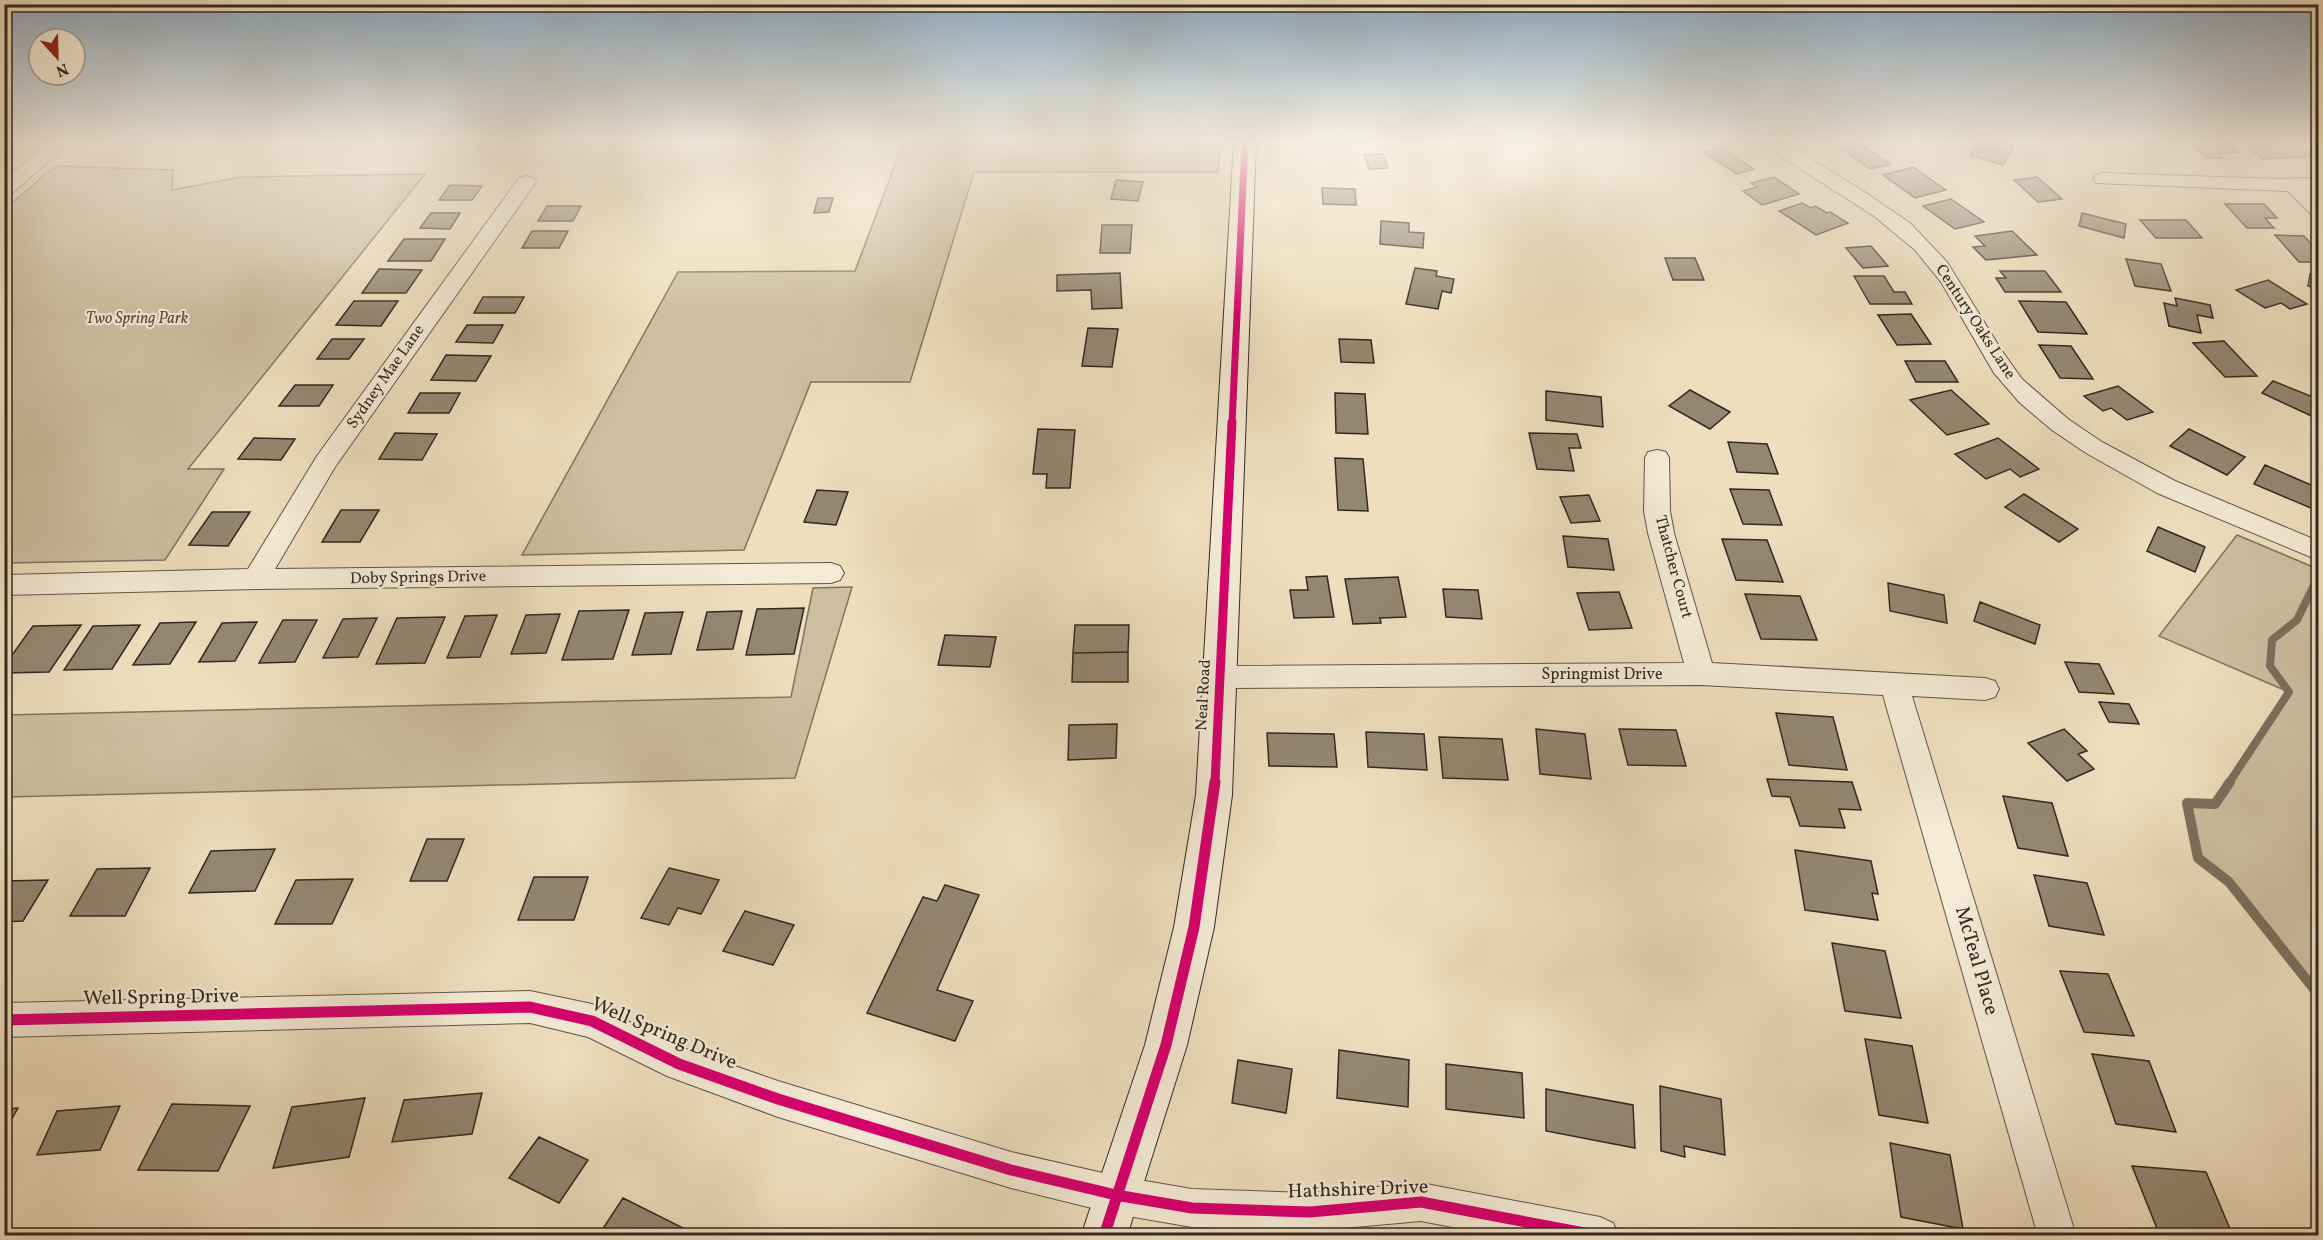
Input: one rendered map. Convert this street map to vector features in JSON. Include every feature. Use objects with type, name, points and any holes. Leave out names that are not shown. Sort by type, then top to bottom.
[{"type":"street","name":"Sydney Mae Lane","points":[[256,579],[326,462],[514,199]]},
{"type":"street","name":"Neal Road","points":[[1104,1236],[1116,1195],[1144,1119],[1194,927],[1214,795],[1242,199]]},
{"type":"street","name":"Century Oaks Lane","points":[[1864,199],[1917,240],[1940,266],[2010,379],[2055,422],[2093,448],[2156,483],[2319,551]]},
{"type":"street","points":[[2307,199],[2319,210]]},
{"type":"street","name":"Thatcher Court","points":[[1658,458],[1657,502],[1661,533],[1701,675]]},
{"type":"street","name":"Doby Springs Drive","points":[[4,585],[256,579],[831,573]]},
{"type":"street","name":"Springmist Drive","points":[[1220,677],[1701,675],[1984,689]]},
{"type":"street","name":"McTeal Place","points":[[1895,686],[2056,1236]]},
{"type":"street","name":"Well Spring Drive","points":[[4,1020],[530,1007],[545,1009],[592,1021],[679,1064],[778,1099],[1011,1170],[1116,1195]]},
{"type":"street","name":"Hathshire Drive","points":[[1116,1195],[1192,1208],[1310,1212],[1421,1202],[1600,1236]]},
{"type":"green space","name":"Two Spring Park","points":[[17,199],[405,199],[188,469],[224,469],[165,560],[5,563],[5,209]]},
{"type":"green space","points":[[882,199],[966,199],[910,382],[811,382],[744,550],[522,555],[678,272],[855,271]]},
{"type":"green space","points":[[2237,535],[2318,569],[2318,994],[2229,883],[2198,858],[2187,803],[2215,804],[2289,692],[2159,636]]},
{"type":"green space","points":[[852,587],[795,778],[5,797],[5,715],[791,697],[813,588]]},
{"type":"building","points":[[440,199],[473,199],[472,200]]},
{"type":"building","points":[[818,199],[833,199],[829,212],[814,213]]},
{"type":"building","points":[[1111,199],[1139,199],[1138,201]]},
{"type":"building","points":[[1323,199],[1356,199],[1356,205],[1323,204]]},
{"type":"building","points":[[1754,199],[1783,199],[1762,205]]},
{"type":"building","points":[[1951,199],[1984,222],[1955,229],[1923,206]]},
{"type":"building","points":[[2035,199],[2062,199],[2038,202]]},
{"type":"building","points":[[1802,203],[1811,208],[1815,206],[1827,213],[1830,212],[1848,223],[1816,235],[1779,211]]},
{"type":"building","points":[[2225,204],[2264,204],[2277,218],[2265,218],[2274,228],[2247,228]]},
{"type":"building","points":[[547,206],[581,206],[573,221],[538,221]]},
{"type":"building","points":[[431,213],[460,213],[450,229],[420,228]]},
{"type":"building","points":[[2082,213],[2126,224],[2124,238],[2079,226]]},
{"type":"building","points":[[2140,220],[2186,220],[2202,238],[2156,238]]},
{"type":"building","points":[[1381,221],[1409,223],[1409,232],[1424,233],[1423,248],[1380,244]]},
{"type":"building","points":[[1102,225],[1132,225],[1130,253],[1100,253]]},
{"type":"building","points":[[532,231],[568,231],[559,248],[522,248]]},
{"type":"building","points":[[2012,231],[2037,255],[1986,260],[1973,247],[1985,246],[1975,236]]},
{"type":"building","points":[[2275,235],[2304,236],[2318,251],[2318,262],[2299,262]]},
{"type":"building","points":[[404,239],[445,239],[431,261],[388,261]]},
{"type":"building","points":[[1871,246],[1888,266],[1863,268],[1846,248]]},
{"type":"building","points":[[1665,258],[1695,258],[1704,280],[1673,280]]},
{"type":"building","points":[[2126,259],[2161,264],[2171,291],[2135,286]]},
{"type":"building","points":[[1415,268],[1437,271],[1436,276],[1454,279],[1451,293],[1442,291],[1438,309],[1406,304]]},
{"type":"building","points":[[379,269],[422,270],[406,293],[362,293]]},
{"type":"building","points":[[2000,271],[2045,271],[2061,292],[2005,292],[1996,278],[2006,278]]},
{"type":"building","points":[[1120,273],[1122,308],[1092,309],[1091,290],[1057,291],[1057,275]]},
{"type":"building","points":[[2310,274],[2318,276],[2318,289],[2308,286]]},
{"type":"building","points":[[1854,276],[1884,276],[1894,292],[1905,292],[1912,304],[1870,304]]},
{"type":"building","points":[[2268,280],[2307,304],[2290,309],[2281,303],[2265,308],[2236,290]]},
{"type":"building","points":[[483,297],[524,297],[515,313],[474,313]]},
{"type":"building","points":[[2175,298],[2210,305],[2213,318],[2197,315],[2201,333],[2169,326],[2164,303],[2177,306]]},
{"type":"building","points":[[354,301],[398,301],[381,326],[336,325]]},
{"type":"building","points":[[2019,301],[2066,302],[2087,334],[2038,332]]},
{"type":"building","points":[[1911,314],[1931,344],[1897,345],[1878,315]]},
{"type":"building","points":[[467,325],[503,325],[493,343],[456,342]]},
{"type":"building","points":[[1088,328],[1118,329],[1112,367],[1082,366]]},
{"type":"building","points":[[332,339],[364,339],[349,359],[317,359]]},
{"type":"building","points":[[1339,339],[1371,340],[1374,363],[1341,362]]},
{"type":"building","points":[[2224,341],[2257,376],[2225,377],[2193,343]]},
{"type":"building","points":[[2039,345],[2071,346],[2093,379],[2060,378]]},
{"type":"building","points":[[446,355],[491,356],[476,381],[431,380]]},
{"type":"building","points":[[1905,361],[1945,361],[1958,382],[1916,382]]},
{"type":"building","points":[[2273,381],[2318,399],[2318,419],[2262,393]]},
{"type":"building","points":[[295,385],[333,385],[319,406],[279,406]]},
{"type":"building","points":[[2118,386],[2153,412],[2127,420],[2111,408],[2103,411],[2084,396]]},
{"type":"building","points":[[1690,390],[1730,412],[1710,429],[1669,406]]},
{"type":"building","points":[[1951,390],[1989,424],[1947,435],[1910,400]]},
{"type":"building","points":[[1546,391],[1601,397],[1603,427],[1546,420]]},
{"type":"building","points":[[420,393],[460,393],[449,413],[408,413]]},
{"type":"building","points":[[1335,393],[1365,394],[1368,434],[1336,433]]},
{"type":"building","points":[[1038,429],[1075,430],[1070,488],[1046,488],[1047,474],[1033,474]]},
{"type":"building","points":[[2189,429],[2245,457],[2227,475],[2170,446]]},
{"type":"building","points":[[395,433],[437,434],[422,460],[379,459]]},
{"type":"building","points":[[1529,433],[1577,434],[1581,448],[1569,448],[1574,471],[1537,469]]},
{"type":"building","points":[[254,438],[295,439],[281,460],[238,459]]},
{"type":"building","points":[[1998,438],[2039,469],[2020,477],[2010,469],[1986,479],[1955,454]]},
{"type":"building","points":[[1728,442],[1767,444],[1778,474],[1737,472]]},
{"type":"building","points":[[1335,458],[1363,459],[1368,511],[1338,510]]},
{"type":"building","points":[[2265,465],[2318,488],[2318,511],[2254,484]]},
{"type":"building","points":[[1730,489],[1769,490],[1782,525],[1743,524]]},
{"type":"building","points":[[817,490],[848,492],[836,525],[804,522]]},
{"type":"building","points":[[2024,494],[2078,529],[2059,542],[2005,507]]},
{"type":"building","points":[[1589,495],[1600,521],[1571,523],[1560,497]]},
{"type":"building","points":[[341,510],[379,510],[360,542],[322,542]]},
{"type":"building","points":[[212,512],[250,512],[228,546],[189,545]]},
{"type":"building","points":[[2158,527],[2205,547],[2195,572],[2147,551]]},
{"type":"building","points":[[1563,536],[1608,539],[1614,570],[1568,567]]},
{"type":"building","points":[[1722,539],[1767,540],[1783,582],[1736,580]]},
{"type":"building","points":[[1327,576],[1334,617],[1294,618],[1290,590],[1308,590],[1306,577]]},
{"type":"building","points":[[1398,577],[1406,617],[1380,618],[1381,623],[1353,624],[1345,579]]},
{"type":"building","points":[[1888,583],[1944,595],[1947,623],[1890,611]]},
{"type":"building","points":[[1443,589],[1478,590],[1482,619],[1446,617]]},
{"type":"building","points":[[1619,592],[1632,628],[1589,630],[1577,593]]},
{"type":"building","points":[[1745,594],[1800,596],[1817,640],[1761,639]]},
{"type":"building","points":[[1980,602],[2040,625],[2035,644],[1974,621]]},
{"type":"building","points":[[804,608],[794,654],[746,655],[757,609]]},
{"type":"building","points":[[629,610],[613,659],[562,660],[579,611]]},
{"type":"building","points":[[742,611],[733,649],[697,650],[707,612]]},
{"type":"building","points":[[683,612],[671,654],[632,655],[645,613]]},
{"type":"building","points":[[560,614],[546,653],[511,654],[526,615]]},
{"type":"building","points":[[497,615],[480,657],[447,658],[465,616]]},
{"type":"building","points":[[445,617],[425,663],[376,664],[397,618]]},
{"type":"building","points":[[377,618],[358,657],[323,658],[343,619]]},
{"type":"building","points":[[283,620],[317,620],[295,662],[259,663]]},
{"type":"building","points":[[196,622],[170,664],[133,665],[160,623]]},
{"type":"building","points":[[257,622],[235,661],[199,662],[222,623]]},
{"type":"building","points":[[81,625],[49,672],[4,673],[4,666],[33,626]]},
{"type":"building","points":[[140,625],[112,669],[64,670],[93,626]]},
{"type":"building","points":[[1075,625],[1129,625],[1128,652],[1073,653]]},
{"type":"building","points":[[945,635],[996,637],[990,667],[938,665]]},
{"type":"building","points":[[1128,652],[1128,682],[1072,682],[1073,653]]},
{"type":"building","points":[[2065,662],[2099,664],[2114,694],[2079,692]]},
{"type":"building","points":[[2099,702],[2129,704],[2139,724],[2109,722]]},
{"type":"building","points":[[1776,713],[1833,717],[1847,770],[1789,765]]},
{"type":"building","points":[[1117,724],[1116,758],[1068,760],[1069,725]]},
{"type":"building","points":[[1536,729],[1585,734],[1591,779],[1540,774]]},
{"type":"building","points":[[1619,729],[1676,730],[1686,766],[1628,765]]},
{"type":"building","points":[[2064,729],[2087,751],[2078,754],[2094,769],[2067,781],[2028,743]]},
{"type":"building","points":[[1366,732],[1424,734],[1427,770],[1368,767]]},
{"type":"building","points":[[1267,733],[1334,734],[1337,767],[1269,766]]},
{"type":"building","points":[[1439,737],[1502,739],[1508,780],[1443,778]]},
{"type":"building","points":[[1767,779],[1852,782],[1861,810],[1839,809],[1845,828],[1800,826],[1790,797],[1772,796]]},
{"type":"building","points":[[2003,796],[2052,803],[2068,856],[2018,848]]},
{"type":"building","points":[[427,839],[464,839],[447,881],[410,881]]},
{"type":"building","points":[[275,849],[255,891],[189,893],[211,851]]},
{"type":"building","points":[[1795,850],[1871,861],[1878,894],[1872,893],[1878,920],[1805,910]]},
{"type":"building","points":[[150,868],[125,916],[70,916],[97,869]]},
{"type":"building","points":[[669,868],[719,880],[701,914],[678,908],[669,925],[641,918]]},
{"type":"building","points":[[2034,875],[2087,883],[2104,935],[2049,926]]},
{"type":"building","points":[[534,877],[588,877],[574,920],[518,920]]},
{"type":"building","points":[[353,879],[332,924],[275,924],[296,880]]},
{"type":"building","points":[[48,880],[23,921],[4,922],[4,881]]},
{"type":"building","points":[[945,885],[979,895],[937,990],[973,1001],[955,1041],[867,1013],[923,897],[937,901]]},
{"type":"building","points":[[745,911],[794,925],[773,965],[723,951]]},
{"type":"building","points":[[1832,943],[1885,951],[1901,1018],[1845,1011]]},
{"type":"building","points":[[2060,971],[2108,974],[2134,1036],[2084,1032]]},
{"type":"building","points":[[1865,1039],[1912,1046],[1928,1123],[1879,1115]]},
{"type":"building","points":[[1339,1050],[1409,1060],[1408,1107],[1337,1098]]},
{"type":"building","points":[[2092,1054],[2149,1061],[2176,1132],[2116,1124]]},
{"type":"building","points":[[1238,1060],[1292,1069],[1286,1113],[1232,1103]]},
{"type":"building","points":[[1446,1064],[1522,1073],[1524,1118],[1446,1109]]},
{"type":"building","points":[[1660,1086],[1721,1099],[1725,1155],[1684,1146],[1685,1157],[1661,1151]]},
{"type":"building","points":[[1546,1089],[1633,1105],[1635,1148],[1546,1131]]},
{"type":"building","points":[[482,1093],[472,1134],[392,1142],[404,1100]]},
{"type":"building","points":[[365,1098],[349,1157],[273,1168],[292,1107]]},
{"type":"building","points":[[172,1104],[250,1106],[218,1171],[138,1170]]},
{"type":"building","points":[[120,1106],[100,1150],[37,1155],[57,1111]]},
{"type":"building","points":[[18,1108],[4,1133],[4,1109]]},
{"type":"building","points":[[539,1137],[588,1160],[559,1203],[509,1178]]},
{"type":"building","points":[[1890,1143],[1950,1155],[1963,1229],[1901,1217]]},
{"type":"building","points":[[2132,1166],[2206,1172],[2233,1236],[2160,1236]]},
{"type":"building","points":[[623,1198],[683,1228],[678,1236],[598,1236]]},
{"type":"waterway","points":[[2229,783],[2289,692],[2270,666],[2272,640],[2297,620],[2318,577]]},
{"type":"waterway","points":[[2230,782],[2215,804],[2187,803],[2198,858],[2229,882],[2318,994]]},
{"type":"cycle path","points":[[1104,1236],[1166,1045],[1194,927],[1214,795],[1242,199]]},
{"type":"cycle path","points":[[4,1020],[530,1007],[592,1021],[679,1064],[778,1099],[1011,1170],[1116,1195],[1192,1208],[1310,1212],[1421,1202],[1600,1236]]}]
